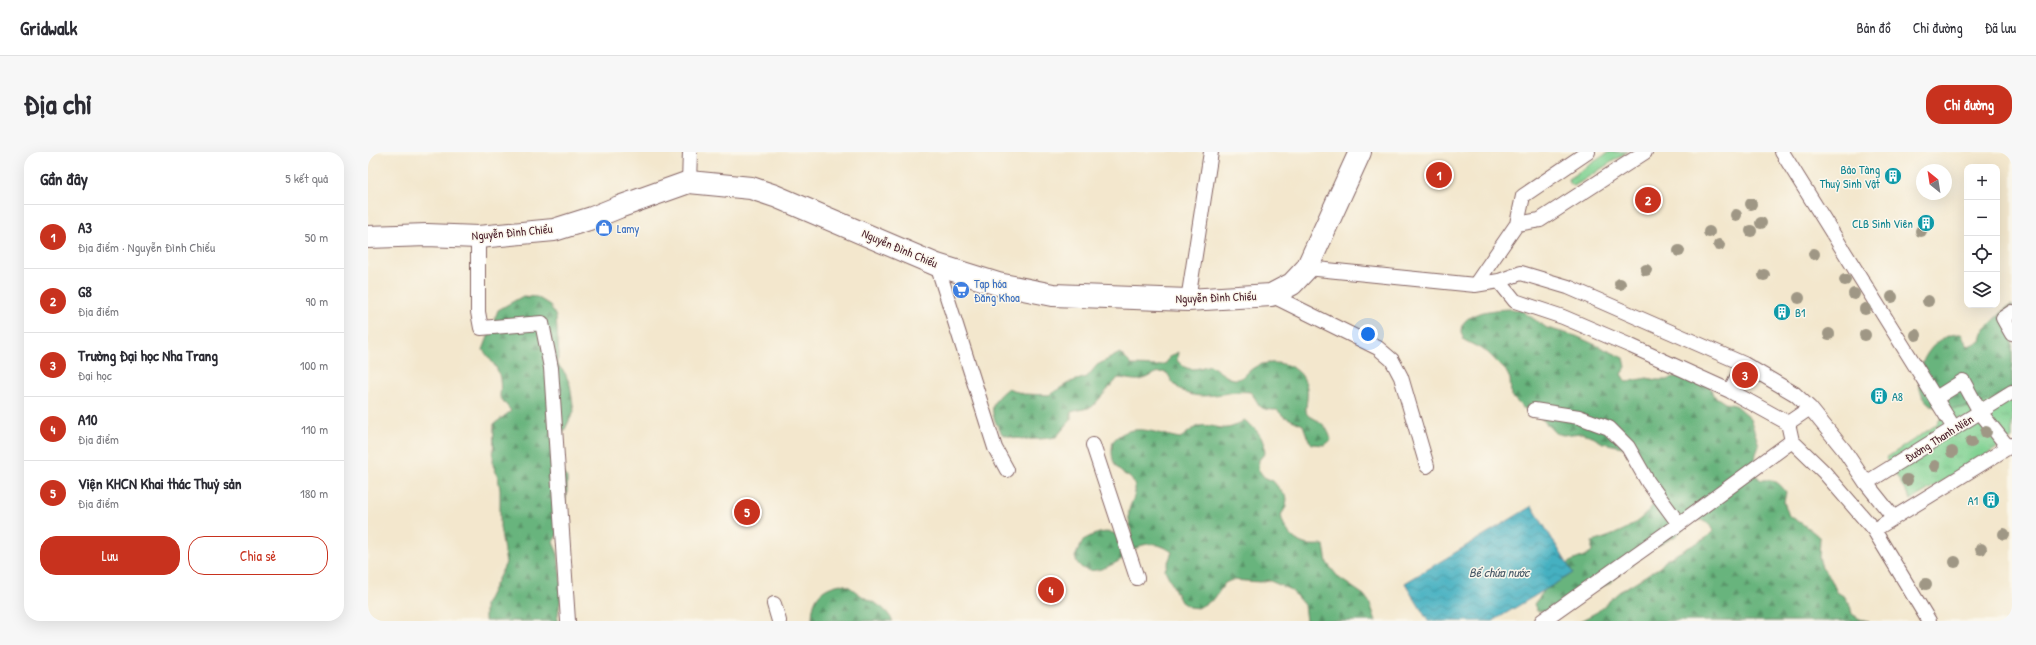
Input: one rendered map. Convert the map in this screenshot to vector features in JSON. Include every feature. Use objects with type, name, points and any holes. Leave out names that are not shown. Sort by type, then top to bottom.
[{"type":"street","name":"Nguyễn Đình Chiểu","points":[[368,238],[427,235],[478,237],[554,230],[592,218],[689,182],[715,183],[751,188],[775,196],[937,265],[998,284],[1053,294],[1188,300],[1271,295],[1292,284],[1307,268],[1360,152]]},
{"type":"lane","points":[[689,182],[690,152]]},
{"type":"lane","points":[[1188,300],[1203,193],[1211,152]]},
{"type":"lane","points":[[1475,285],[1517,224],[1523,196],[1588,152]]},
{"type":"lane","points":[[1517,224],[1540,220],[1645,152]]},
{"type":"lane","points":[[1782,152],[1954,428]]},
{"type":"lane","points":[[478,237],[478,312],[481,328],[542,323],[551,368],[568,621]]},
{"type":"lane","points":[[937,265],[995,448],[1007,470]]},
{"type":"lane","points":[[1307,268],[1475,285],[1499,282],[1521,273],[1568,287],[1744,364],[1795,394],[1810,408],[1844,450],[1866,483],[1894,518]]},
{"type":"lane","points":[[1499,282],[1515,301],[1563,317],[1730,391],[1788,423],[1792,441],[1824,472],[1874,530],[1929,621]]},
{"type":"lane","points":[[1271,295],[1378,348],[1392,360],[1401,377],[1427,466]]},
{"type":"lane","points":[[2012,312],[2003,318],[2012,334]]},
{"type":"lane","points":[[1730,391],[1744,364]]},
{"type":"lane","points":[[1874,530],[2010,446],[1980,412],[1963,381],[1936,398]]},
{"type":"lane","name":"Đường Thanh Niên","points":[[1866,483],[2012,392]]},
{"type":"lane","points":[[1788,423],[1810,408]]},
{"type":"lane","points":[[1534,410],[1579,417],[1609,428],[1628,446],[1648,482],[1679,524]]},
{"type":"lane","points":[[1542,621],[1679,524],[1792,441]]},
{"type":"lane","points":[[1092,445],[1137,578]]},
{"type":"lane","points":[[774,604],[779,621]]},
{"type":"green space","points":[[1609,152],[1627,152],[1574,186],[1569,183],[1568,179]]},
{"type":"green space","points":[[523,296],[537,297],[550,305],[556,317],[559,355],[556,363],[565,373],[570,385],[574,411],[561,437],[560,465],[567,478],[567,491],[560,530],[553,542],[558,554],[562,591],[557,621],[485,621],[485,605],[506,563],[500,527],[500,490],[498,477],[493,465],[494,424],[511,411],[500,397],[498,371],[483,350],[498,310]]},
{"type":"green space","points":[[2012,305],[2012,388],[1982,404],[1969,407],[1937,407],[1926,401],[1921,391],[1919,380],[1920,369],[1931,348],[1940,340],[1950,335],[1961,334],[1968,346],[1981,341],[1987,327],[2007,307]]},
{"type":"green space","points":[[1512,309],[1522,311],[1547,328],[1576,336],[1624,358],[1626,367],[1621,374],[1626,382],[1647,378],[1667,380],[1686,373],[1710,386],[1713,395],[1725,403],[1735,405],[1750,418],[1759,445],[1756,453],[1754,473],[1761,480],[1773,481],[1786,492],[1784,502],[1789,516],[1797,520],[1820,538],[1819,557],[1822,568],[1829,575],[1837,592],[1845,597],[1850,605],[1852,614],[1860,619],[1869,621],[1580,621],[1597,612],[1619,592],[1660,567],[1667,559],[1706,538],[1713,531],[1709,524],[1701,520],[1693,521],[1674,537],[1650,550],[1608,584],[1546,611],[1537,611],[1534,604],[1563,567],[1571,561],[1592,551],[1592,542],[1628,528],[1650,509],[1655,501],[1631,449],[1603,443],[1589,435],[1581,433],[1563,435],[1555,433],[1543,420],[1522,407],[1511,396],[1510,379],[1506,371],[1487,352],[1464,340],[1461,331],[1463,324],[1467,319],[1482,312]]},
{"type":"green space","points":[[2012,329],[2012,439],[1911,500],[1886,458],[1936,425],[1995,340]]},
{"type":"green space","points":[[1178,352],[1177,360],[1184,367],[1196,369],[1210,365],[1234,379],[1243,377],[1255,367],[1267,363],[1287,365],[1293,368],[1302,376],[1307,388],[1307,414],[1323,425],[1329,433],[1331,440],[1325,445],[1312,444],[1308,439],[1303,425],[1283,416],[1277,410],[1262,408],[1250,392],[1202,396],[1193,395],[1184,392],[1176,386],[1167,373],[1163,372],[1156,373],[1140,380],[1118,378],[1092,407],[1071,412],[1071,420],[1056,437],[1029,439],[1015,438],[1002,434],[993,415],[994,404],[1001,393],[1008,388],[1023,394],[1049,395],[1070,382],[1087,377],[1097,365],[1120,353],[1132,365],[1158,366],[1166,363],[1170,357]]},
{"type":"green space","points":[[1244,420],[1256,430],[1263,442],[1265,453],[1259,460],[1258,469],[1264,477],[1273,481],[1287,498],[1286,507],[1281,515],[1286,528],[1292,536],[1304,544],[1324,545],[1327,563],[1339,578],[1364,595],[1370,603],[1376,621],[1306,621],[1304,605],[1291,590],[1268,580],[1260,582],[1232,580],[1225,583],[1214,599],[1198,608],[1189,607],[1181,602],[1165,570],[1172,552],[1162,546],[1154,544],[1141,546],[1117,562],[1104,568],[1090,570],[1084,569],[1078,564],[1075,557],[1083,540],[1098,533],[1104,532],[1132,535],[1129,522],[1129,510],[1135,494],[1135,488],[1131,479],[1121,472],[1115,465],[1112,454],[1113,441],[1128,431],[1136,430],[1145,430],[1180,438],[1199,426],[1226,428],[1237,425]]},
{"type":"green space","points":[[841,584],[849,587],[882,607],[893,621],[812,621],[813,606],[818,596],[827,588]]},
{"type":"water","name":"Bể chứa nước","points":[[1532,506],[1573,573],[1493,621],[1428,621],[1405,583]]},
{"type":"place","name":"A3","points":[[1439,175]]},
{"type":"place","name":"Bảo Tàng Thuỷ Sinh Vật","points":[[1893,176]]},
{"type":"place","name":"G8","points":[[1648,200]]},
{"type":"place","name":"CLB Sinh Viên","points":[[1926,223]]},
{"type":"place","name":"Lamy","points":[[604,228]]},
{"type":"place","name":"Tạp hóa Đăng Khoa","points":[[961,290]]},
{"type":"place","name":"B1","points":[[1782,312]]},
{"type":"place","name":"Trường Đại học Nha Trang","points":[[1745,375]]},
{"type":"place","name":"A8","points":[[1879,396]]},
{"type":"place","name":"A1","points":[[1991,500]]},
{"type":"place","name":"Viện KHCN Khai thác Thuỷ sản","points":[[747,512]]},
{"type":"place","name":"A10","points":[[1051,590]]}]
